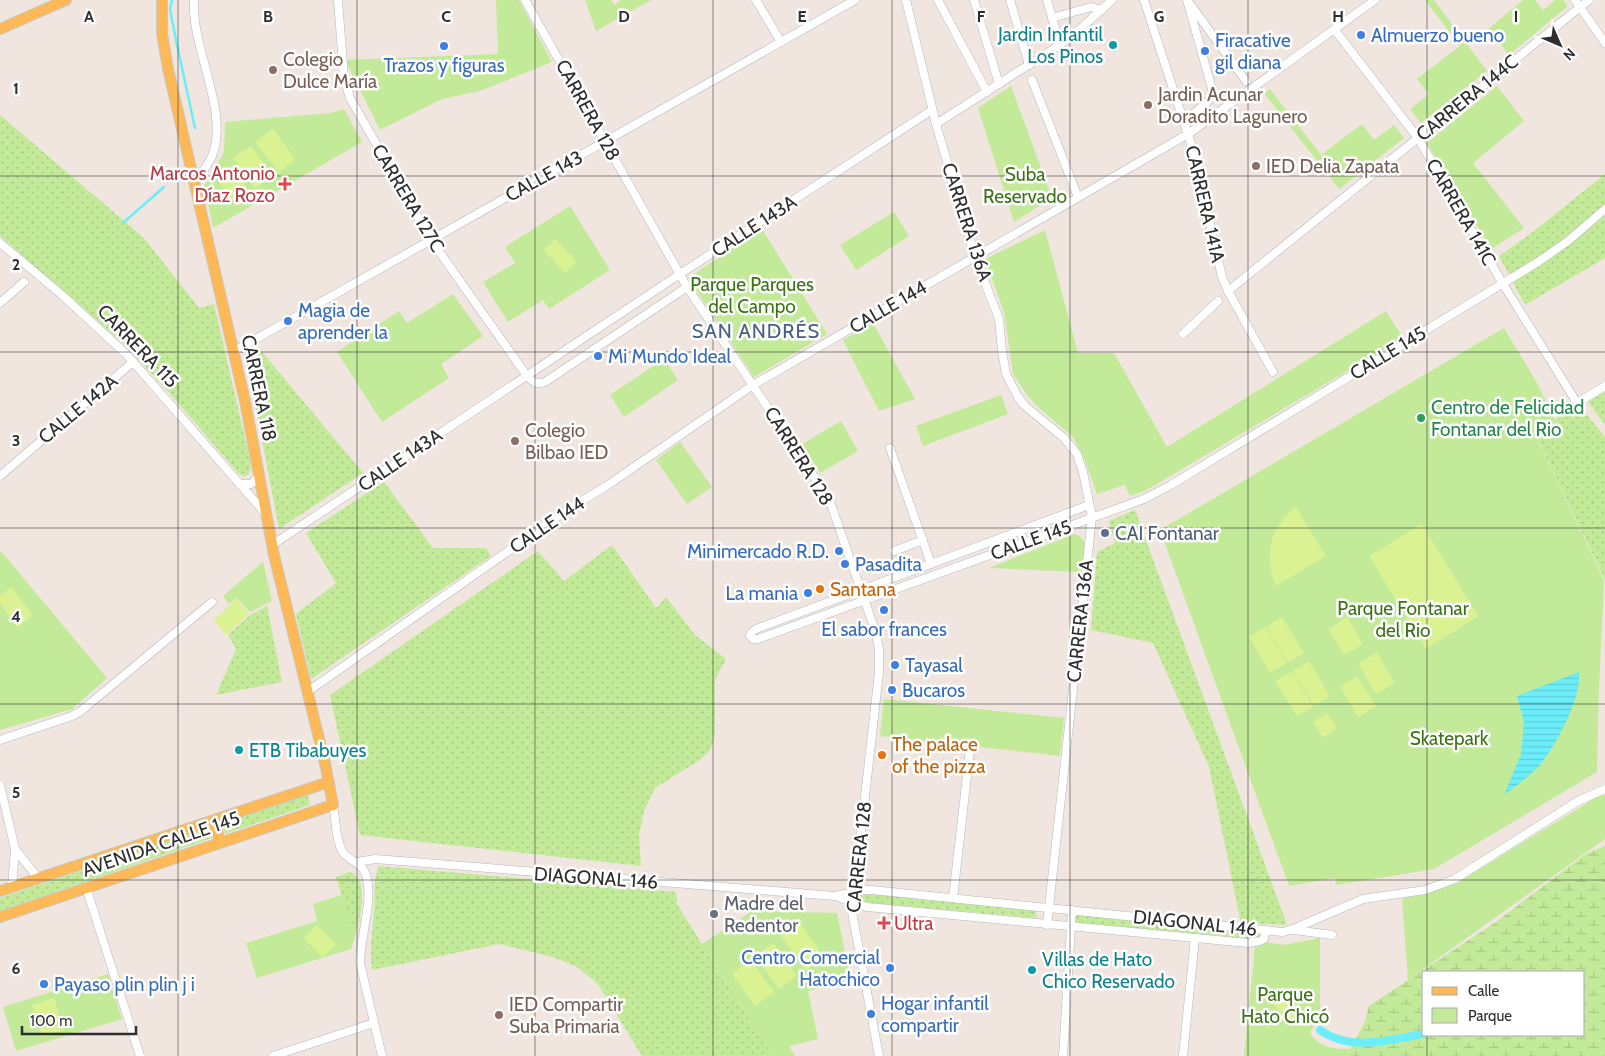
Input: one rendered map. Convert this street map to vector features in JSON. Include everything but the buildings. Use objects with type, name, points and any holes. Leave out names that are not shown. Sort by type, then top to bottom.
[{"type":"main road","points":[[0,30],[66,0]]},
{"type":"main road","name":"CARRERA 118","points":[[162,0],[162,33],[168,69],[233,352],[272,545],[329,782]]},
{"type":"main road","points":[[329,782],[333,805]]},
{"type":"main road","name":"AVENIDA CALLE 145","points":[[0,891],[329,782]]},
{"type":"main road","name":"AVENIDA CALLE 145","points":[[0,917],[333,805]]},
{"type":"main road","points":[[212,821],[218,833],[219,842]]},
{"type":"street","points":[[194,0],[194,20],[216,120],[216,138],[212,156],[194,182]]},
{"type":"street","name":"CARRERA 127C","points":[[338,0],[344,78],[350,98],[431,240],[527,376]]},
{"type":"street","name":"CARRERA 128","points":[[526,0],[687,287],[829,499],[862,590],[878,640],[879,665],[852,903],[852,918],[879,1056]]},
{"type":"street","name":"CALLE 143","points":[[233,352],[855,0]]},
{"type":"street","name":"CARRERA 136A","points":[[906,0],[936,124],[975,256],[999,319],[1004,366],[1012,386],[1025,406],[1071,445],[1080,462],[1092,517],[1047,924]]},
{"type":"street","points":[[938,0],[987,92]]},
{"type":"street","points":[[974,0],[999,84]]},
{"type":"street","points":[[1010,0],[1029,65]]},
{"type":"street","points":[[1047,0],[1060,45]]},
{"type":"street","points":[[936,124],[1060,45],[1077,33],[1112,0]]},
{"type":"street","name":"CARRERA 141A","points":[[1144,0],[1198,169],[1220,268],[1228,291],[1273,372]]},
{"type":"street","points":[[1184,122],[1214,96],[1188,0]]},
{"type":"street","points":[[1188,0],[1246,81]]},
{"type":"street","name":"CALLE 144","points":[[307,692],[570,508],[605,487],[753,385],[1188,134],[1375,0]]},
{"type":"street","name":"CARRERA 144C","points":[[1228,291],[1418,138],[1577,4],[1589,0]]},
{"type":"street","points":[[758,1],[780,42]]},
{"type":"street","points":[[1577,4],[1605,43]]},
{"type":"street","points":[[1052,18],[1091,7],[1102,10]]},
{"type":"street","name":"CARRERA 141C","points":[[1334,29],[1418,138],[1503,284],[1577,403],[1605,386]]},
{"type":"street","points":[[1032,80],[1078,197]]},
{"type":"street","name":"CALLE 143A","points":[[272,545],[680,274],[932,110]]},
{"type":"street","name":"CALLE 145","points":[[1089,504],[756,629],[750,636],[753,639],[758,639],[1144,499],[1171,485],[1503,284],[1568,241],[1605,210]]},
{"type":"street","name":"CARRERA 115","points":[[0,243],[62,294],[133,362],[266,514]]},
{"type":"street","points":[[0,303],[24,282]]},
{"type":"street","points":[[527,376],[535,383],[545,382],[687,287]]},
{"type":"street","points":[[1184,334],[1218,301]]},
{"type":"street","name":"CALLE 142A","points":[[0,476],[133,362]]},
{"type":"street","points":[[890,448],[931,564]]},
{"type":"street","points":[[240,484],[251,484],[259,476]]},
{"type":"street","points":[[894,551],[923,540]]},
{"type":"street","points":[[0,740],[72,716],[81,711],[212,602]]},
{"type":"street","points":[[954,898],[970,749]]},
{"type":"street","points":[[0,785],[15,849],[12,887]]},
{"type":"street","points":[[1266,930],[1283,932],[1363,899],[1425,890],[1455,879],[1578,801],[1605,789]]},
{"type":"street","points":[[333,805],[341,849],[349,858],[357,862],[366,874],[367,907],[360,948],[360,963],[382,1056]]},
{"type":"street","points":[[15,849],[38,878]]},
{"type":"street","name":"DIAGONAL 146","points":[[357,862],[375,859],[835,896],[872,890],[1266,930],[1264,939],[1253,942],[1195,938],[867,907],[835,896]]},
{"type":"street","points":[[86,887],[140,1056]]},
{"type":"street","points":[[1063,1056],[1072,910]]},
{"type":"street","points":[[1293,929],[1332,935]]},
{"type":"street","points":[[1183,1056],[1195,938]]},
{"type":"street","points":[[273,1056],[374,1023]]},
{"type":"green space","points":[[496,0],[519,0],[552,62],[480,91],[442,99],[380,130],[345,60],[498,54]]},
{"type":"green space","points":[[585,0],[611,0],[615,5],[621,0],[651,0],[596,31]]},
{"type":"green space","points":[[1425,0],[1434,0],[1487,71],[1421,123],[1410,109],[1429,94],[1417,79],[1460,46]]},
{"type":"green space","points":[[1523,0],[1535,0],[1543,10],[1555,0],[1563,0],[1568,6],[1509,55],[1488,29]]},
{"type":"green space","name":"Suba Reservado","points":[[1011,86],[1052,198],[1014,222],[978,108]]},
{"type":"green space","points":[[1497,86],[1524,121],[1473,163],[1524,228],[1491,249],[1427,143]]},
{"type":"green space","points":[[1270,89],[1321,155],[1362,124],[1374,140],[1394,125],[1404,138],[1339,189],[1264,93]]},
{"type":"green space","points":[[344,109],[362,142],[213,228],[204,185],[211,177],[224,152],[225,122],[331,113]]},
{"type":"green space","points":[[0,115],[144,238],[199,308],[214,304],[251,465],[247,475],[244,477],[238,473],[173,397],[124,344],[0,236]]},
{"type":"green space","points":[[273,129],[295,159],[279,173],[255,142]]},
{"type":"green space","points":[[251,146],[273,176],[255,188],[233,158]]},
{"type":"green space","points":[[230,166],[251,194],[237,206],[215,177]]},
{"type":"green space","points":[[1605,174],[1605,258],[1525,305],[1499,256],[1529,235]]},
{"type":"green space","points":[[570,206],[610,270],[549,309],[543,300],[508,322],[483,282],[515,263],[505,247]]},
{"type":"green space","points":[[894,212],[909,236],[856,270],[840,245]]},
{"type":"green space","name":"Parque Parques del Campo","points":[[762,229],[827,334],[754,377],[688,278]]},
{"type":"green space","points":[[1045,230],[1078,353],[1114,353],[1167,447],[1386,311],[1403,338],[1145,491],[1130,496],[1125,485],[1097,494],[1084,458],[1073,437],[1039,408],[1027,395],[1013,374],[1004,312],[985,259]]},
{"type":"green space","points":[[555,239],[577,262],[565,273],[544,250]]},
{"type":"green space","points":[[453,294],[483,336],[441,364],[449,378],[382,422],[337,352],[399,311],[407,323]]},
{"type":"green space","points":[[873,323],[915,399],[879,411],[843,340]]},
{"type":"green space","name":"Parque Fontanar del Rio","points":[[1504,328],[1536,381],[1557,424],[1537,438],[1604,580],[1597,772],[1434,869],[1336,885],[1335,878],[1289,886],[1160,530]]},
{"type":"green space","points":[[258,347],[363,473],[279,529],[246,355]]},
{"type":"green space","points":[[664,359],[678,380],[624,417],[610,395]]},
{"type":"green space","points":[[1605,392],[1605,425],[1588,402]]},
{"type":"green space","points":[[1001,395],[1008,414],[923,446],[916,426]]},
{"type":"green space","points":[[1577,403],[1605,437],[1605,580],[1537,437],[1557,424],[1555,420]]},
{"type":"green space","points":[[841,421],[858,451],[820,473],[802,444]]},
{"type":"green space","points":[[680,442],[712,487],[687,504],[656,460]]},
{"type":"green space","points":[[384,482],[433,548],[486,548],[491,556],[311,679],[296,614],[336,583],[306,533]]},
{"type":"green space","points":[[1296,507],[1326,556],[1276,586],[1270,564],[1271,543],[1280,524]]},
{"type":"green space","points":[[1135,510],[1287,925],[1241,923],[1209,767],[1153,643],[1091,630],[1097,552],[1115,543],[1109,521]]},
{"type":"green space","points":[[1422,524],[1478,616],[1426,649],[1369,556]]},
{"type":"green space","points":[[1074,534],[1080,536],[1085,545],[1086,550],[1082,572],[989,568]]},
{"type":"green space","points":[[612,545],[656,608],[666,597],[695,635],[726,659],[715,680],[715,736],[710,751],[700,760],[655,788],[644,811],[639,835],[641,866],[360,835],[330,695],[538,551],[564,581]]},
{"type":"green space","points":[[0,550],[107,678],[72,709],[0,730]]},
{"type":"green space","points":[[263,562],[272,601],[250,612],[237,598],[229,604],[223,596]]},
{"type":"green space","points":[[11,587],[33,615],[18,627],[0,604],[0,596]]},
{"type":"green space","points":[[237,599],[249,614],[226,635],[214,620]]},
{"type":"green space","points":[[267,606],[282,682],[216,695],[236,649],[228,635],[250,615]]},
{"type":"green space","points":[[1282,617],[1304,653],[1288,663],[1266,627]]},
{"type":"green space","points":[[1347,617],[1363,644],[1344,655],[1328,629]]},
{"type":"green space","points":[[1265,627],[1287,663],[1270,673],[1249,637]]},
{"type":"green space","points":[[1377,652],[1395,683],[1376,694],[1358,664]]},
{"type":"green space","points":[[1309,661],[1330,696],[1314,706],[1293,671]]},
{"type":"green space","points":[[1292,671],[1313,707],[1297,716],[1275,681]]},
{"type":"green space","points":[[1357,676],[1376,706],[1358,717],[1340,687]]},
{"type":"green space","points":[[884,699],[1064,718],[1060,756],[880,736]]},
{"type":"green space","points":[[1327,713],[1337,728],[1323,738],[1313,722]]},
{"type":"green space","points":[[307,794],[310,805],[225,834],[221,822]]},
{"type":"green space","points":[[1605,795],[1605,839],[1408,980],[1402,899],[1457,883],[1597,797]]},
{"type":"green space","points":[[208,828],[212,838],[0,911],[0,898]]},
{"type":"green space","points":[[1605,846],[1605,1056],[1349,1056],[1350,1049],[1364,1024],[1369,1006],[1496,922],[1586,854]]},
{"type":"green space","points":[[379,866],[676,892],[677,904],[773,1056],[642,1056],[598,984],[577,967],[553,957],[499,944],[372,970],[371,947],[375,883]]},
{"type":"green space","points":[[350,872],[356,876],[362,892],[361,912],[355,937],[336,877]]},
{"type":"green space","points":[[882,894],[1037,910],[1036,918],[859,902],[859,895]]},
{"type":"green space","points":[[342,895],[355,937],[351,949],[257,978],[246,943],[317,921],[313,904]]},
{"type":"green space","points":[[752,911],[837,913],[851,982],[808,991],[818,1039],[789,1046],[795,1056],[773,1056],[702,944]]},
{"type":"green space","points":[[1075,916],[1260,932],[1261,938],[1078,923],[1074,921]]},
{"type":"green space","points":[[800,923],[824,957],[806,970],[781,936]]},
{"type":"green space","points":[[316,925],[336,944],[323,958],[304,938]]},
{"type":"green space","name":"Parque Hato Chicó","points":[[1320,938],[1320,1015],[1310,1033],[1318,1042],[1327,1047],[1350,1049],[1349,1056],[1244,1056],[1255,947],[1265,942],[1283,945]]},
{"type":"green space","points":[[773,943],[797,976],[779,989],[755,956]]},
{"type":"green space","points":[[750,960],[774,992],[755,1006],[732,974]]},
{"type":"green space","points":[[108,974],[122,1019],[16,1051],[3,1007]]},
{"type":"green space","points":[[1280,990],[1302,1011],[1292,1022],[1269,1001]]},
{"type":"green space","points":[[54,998],[63,1030],[42,1037],[32,1005]]},
{"type":"water","points":[[1579,672],[1579,682],[1572,707],[1553,746],[1536,769],[1504,795],[1521,754],[1524,722],[1517,696]]},
{"type":"waterway","points":[[172,0],[170,9],[195,128]]},
{"type":"waterway","points":[[123,223],[164,187]]},
{"type":"waterway","points":[[1320,1030],[1332,1037],[1357,1043],[1422,1034]]},
{"type":"place","name":"Almuerzo bueno","points":[[1361,35]]},
{"type":"place","name":"Jardin Infantil Los Pinos","points":[[1113,45]]},
{"type":"place","name":"Trazos y figuras","points":[[444,46]]},
{"type":"place","name":"Firacative gil diana","points":[[1205,51]]},
{"type":"place","name":"Colegio Dulce María","points":[[273,70]]},
{"type":"place","name":"Jardin Acunar Doradito Lagunero","points":[[1148,105]]},
{"type":"place","name":"IED Delia Zapata","points":[[1256,166]]},
{"type":"place","name":"Marcos Antonio Díaz Rozo","points":[[285,184]]},
{"type":"place","name":"Magia de aprender la","points":[[288,321]]},
{"type":"place","name":"Mi Mundo Ideal","points":[[598,356]]},
{"type":"place","name":"Centro de Felicidad Fontanar del Rio","points":[[1421,418]]},
{"type":"place","name":"Colegio Bilbao IED","points":[[515,441]]},
{"type":"place","name":"CAI Fontanar","points":[[1105,533]]},
{"type":"place","name":"Minimercado R.D.","points":[[839,551]]},
{"type":"place","name":"Pasadita","points":[[845,564]]},
{"type":"place","name":"Santana","points":[[820,589]]},
{"type":"place","name":"La mania","points":[[808,593]]},
{"type":"place","name":"El sabor frances","points":[[884,610]]},
{"type":"place","name":"Tayasal","points":[[895,665]]},
{"type":"place","name":"Bucaros","points":[[892,690]]},
{"type":"place","name":"ETB Tibabuyes","points":[[239,750]]},
{"type":"place","name":"The palace of the pizza","points":[[882,755]]},
{"type":"place","name":"Madre del Redentor","points":[[714,914]]},
{"type":"place","name":"Ultra","points":[[884,923]]},
{"type":"place","name":"Centro Comercial Hatochico","points":[[890,968]]},
{"type":"place","name":"Villas de Hato Chico Reservado","points":[[1032,970]]},
{"type":"place","name":"Payaso plin plin j i","points":[[44,984]]},
{"type":"place","name":"Hogar infantil compartir","points":[[871,1014]]},
{"type":"place","name":"IED Compartir Suba Primaria","points":[[499,1015]]},
{"type":"district","name":"SAN ANDRÉS","points":[[756,331]]},
{"type":"park label","name":"Skatepark","points":[[1449,738]]}]
